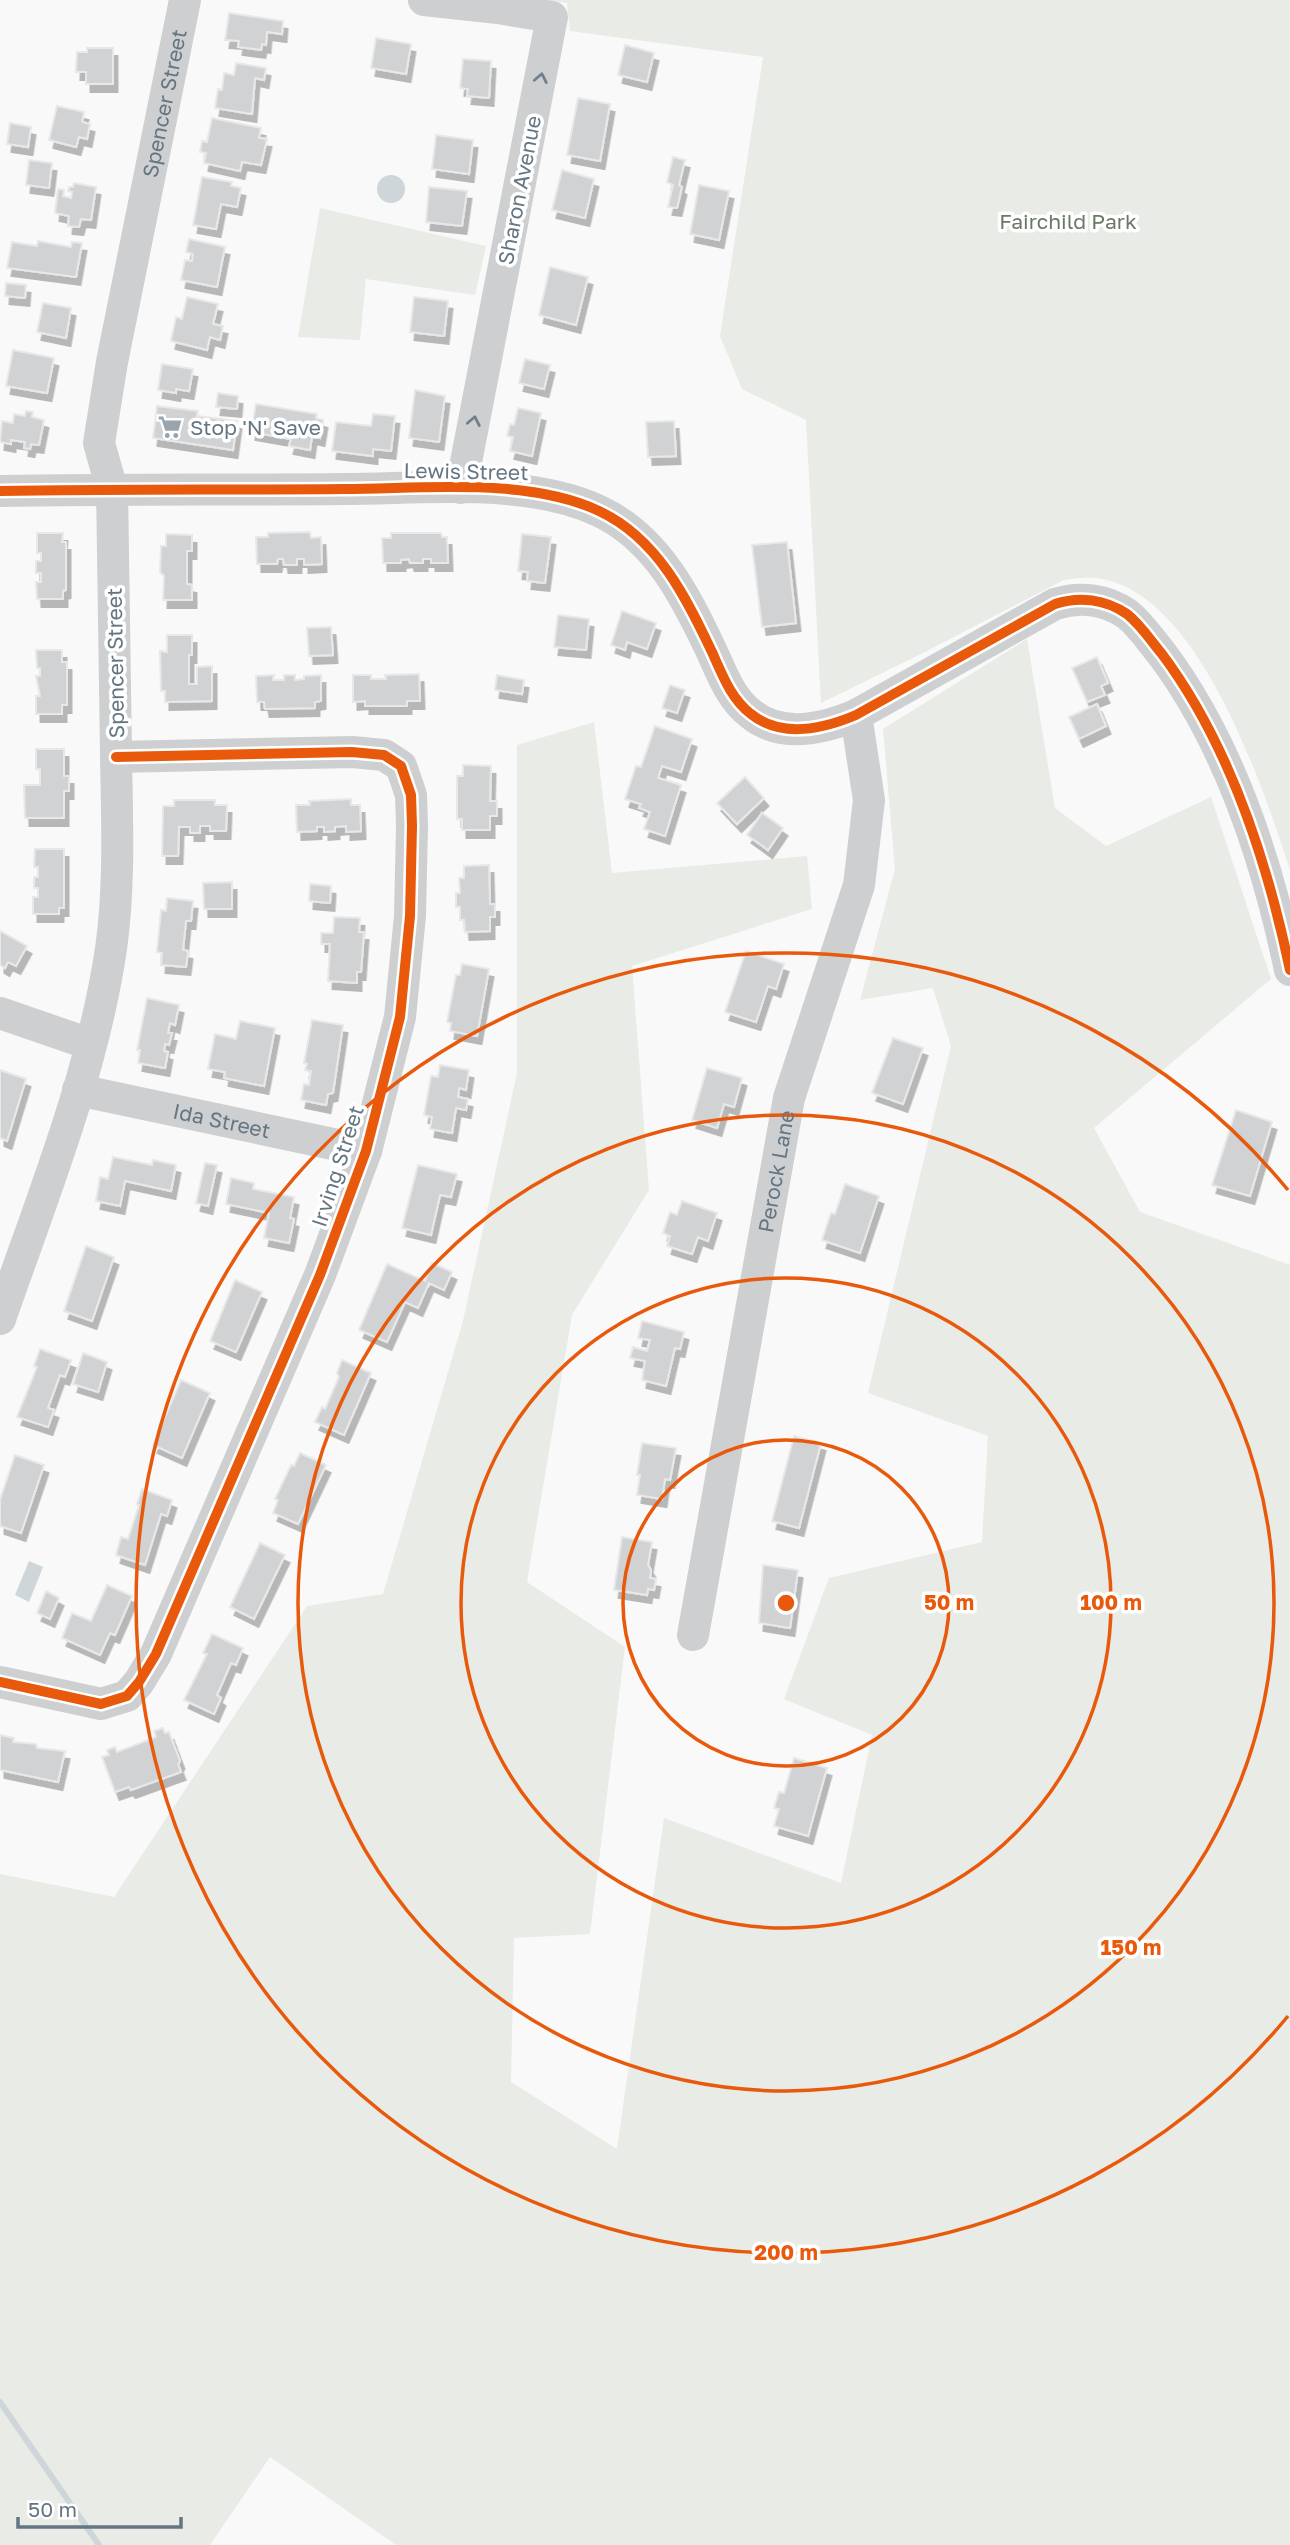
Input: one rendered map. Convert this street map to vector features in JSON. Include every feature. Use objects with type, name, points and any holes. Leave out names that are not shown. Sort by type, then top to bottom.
[{"type":"street","name":"Spencer Street","points":[[0,1319],[78,1090],[103,993],[112,937],[116,890],[116,757],[112,489],[99,443],[112,362],[185,0]]},
{"type":"street","name":"Sharon Avenue","points":[[424,0],[552,17],[461,488]]},
{"type":"street","name":"Lewis Street","points":[[0,491],[461,488],[544,492],[572,499],[624,525],[649,546],[667,569],[691,611],[737,701],[757,719],[787,729],[835,724],[856,715],[1055,604],[1070,599],[1097,601],[1126,614],[1150,639],[1180,678],[1223,759],[1262,863],[1281,927],[1290,970]]},
{"type":"street","name":"Perock Lane","points":[[693,1635],[789,1098],[859,885],[869,800],[856,715]]},
{"type":"street","name":"Irving Street","points":[[0,1682],[101,1704],[127,1696],[156,1654],[320,1275],[366,1151],[400,1017],[410,916],[412,826],[411,795],[401,766],[384,755],[352,752],[116,757]]},
{"type":"street","points":[[0,1013],[90,1044]]},
{"type":"street","name":"Ida Street","points":[[78,1090],[366,1151]]},
{"type":"green space","name":"Fairchild Park","points":[[540,0],[1290,0],[1290,870],[1245,748],[1224,702],[1200,660],[1172,623],[1141,596],[1107,580],[1064,580],[821,703],[806,420],[742,389],[720,336],[763,57],[570,31],[567,3]]},
{"type":"green space","points":[[320,208],[486,246],[475,295],[366,279],[360,340],[298,337]]},
{"type":"green space","points":[[1027,639],[1055,808],[1106,846],[1211,797],[1271,979],[1094,1128],[1140,1212],[1290,1263],[1290,2545],[396,2545],[270,2457],[210,2545],[0,2545],[0,1874],[114,1897],[307,1606],[383,1594],[463,1321],[517,1073],[517,745],[594,722],[612,873],[807,856],[812,909],[632,966],[649,1190],[572,1315],[527,1582],[625,1647],[590,1934],[514,1938],[511,2082],[617,2149],[664,1818],[841,1883],[872,1735],[784,1699],[829,1578],[982,1542],[988,1436],[868,1393],[951,1046],[933,988],[860,1000],[895,869],[883,729]]},
{"type":"shaded area","points":[[391,175],[401,179],[405,189],[401,199],[391,203],[381,199],[377,189],[381,179]]},
{"type":"shaded area","points":[[29,1561],[43,1567],[29,1602],[15,1595]]},
{"type":"building","points":[[229,13],[283,21],[282,34],[267,32],[266,45],[262,44],[261,50],[238,47],[239,41],[225,40]]},
{"type":"building","points":[[376,38],[411,44],[406,74],[371,68]]},
{"type":"building","points":[[625,45],[654,53],[647,82],[618,75]]},
{"type":"building","points":[[87,48],[113,48],[113,84],[86,84],[86,72],[76,72],[77,52],[87,52]]},
{"type":"building","points":[[463,59],[491,61],[489,98],[467,96],[468,89],[460,88]]},
{"type":"building","points":[[236,63],[266,68],[264,80],[255,78],[252,114],[215,108],[218,89],[222,90],[224,73],[234,75]]},
{"type":"building","points":[[578,98],[610,104],[600,161],[567,155]]},
{"type":"building","points":[[57,106],[84,112],[82,122],[90,124],[87,139],[79,137],[76,147],[49,140]]},
{"type":"building","points":[[212,118],[261,128],[259,138],[267,139],[261,165],[242,162],[240,171],[204,163],[206,153],[200,152],[202,141],[207,142]]},
{"type":"building","points":[[10,123],[31,127],[28,147],[7,144]]},
{"type":"building","points":[[436,135],[473,140],[469,174],[432,169]]},
{"type":"building","points":[[673,157],[685,160],[677,208],[668,207],[673,185],[667,182]]},
{"type":"building","points":[[29,160],[52,163],[49,188],[26,185]]},
{"type":"building","points":[[562,170],[594,179],[585,218],[552,210]]},
{"type":"building","points":[[202,177],[232,182],[231,186],[241,188],[237,207],[221,204],[216,229],[193,225]]},
{"type":"building","points":[[74,183],[96,187],[91,220],[81,219],[79,227],[68,226],[69,216],[55,213],[58,189],[64,190],[63,196],[71,198],[72,192],[68,191]]},
{"type":"building","points":[[699,185],[729,191],[719,240],[690,234]]},
{"type":"building","points":[[429,187],[467,191],[462,226],[426,222]]},
{"type":"building","points":[[189,239],[225,247],[217,287],[181,280],[185,260],[192,261],[193,254],[186,252]]},
{"type":"building","points":[[38,241],[71,247],[72,242],[82,243],[76,277],[7,268],[12,242],[37,246]]},
{"type":"building","points":[[550,267],[588,277],[576,325],[539,315]]},
{"type":"building","points":[[6,283],[26,285],[25,298],[5,296]]},
{"type":"building","points":[[187,297],[218,304],[213,324],[223,326],[220,340],[210,337],[207,350],[171,341],[176,317],[182,319]]},
{"type":"building","points":[[414,297],[448,301],[444,336],[410,332]]},
{"type":"building","points":[[43,303],[71,308],[66,338],[37,332]]},
{"type":"building","points":[[13,350],[54,358],[47,393],[6,386]]},
{"type":"building","points":[[525,359],[550,365],[544,389],[519,383]]},
{"type":"building","points":[[162,364],[193,369],[189,391],[176,389],[176,393],[158,390]]},
{"type":"building","points":[[415,390],[445,396],[439,442],[409,438]]},
{"type":"building","points":[[218,393],[238,396],[237,409],[216,407]]},
{"type":"building","points":[[256,404],[317,414],[316,418],[323,420],[320,438],[312,436],[310,450],[289,446],[291,439],[251,432]]},
{"type":"building","points":[[157,406],[198,411],[197,416],[237,421],[233,450],[153,438]]},
{"type":"building","points":[[518,408],[541,413],[532,456],[510,451],[513,437],[507,436],[510,424],[514,425]]},
{"type":"building","points":[[26,411],[33,412],[32,417],[44,420],[39,445],[31,444],[30,449],[24,448],[25,442],[0,442],[2,421],[13,423],[14,414],[25,416]]},
{"type":"building","points":[[373,414],[395,416],[391,451],[373,449],[373,456],[332,451],[336,422],[371,426]]},
{"type":"building","points":[[674,421],[676,456],[648,457],[646,422]]},
{"type":"building","points":[[310,532],[311,538],[321,537],[322,564],[304,565],[304,559],[297,559],[297,565],[284,565],[283,559],[278,559],[277,564],[257,564],[256,537],[268,537],[268,533]]},
{"type":"building","points":[[37,533],[63,533],[62,542],[66,542],[66,590],[63,591],[63,599],[37,599],[36,582],[41,582],[41,573],[36,573],[36,561],[41,561],[41,553],[37,553]]},
{"type":"building","points":[[391,533],[441,533],[442,537],[447,537],[448,563],[431,563],[431,559],[423,559],[423,563],[410,563],[409,559],[401,560],[401,563],[383,563],[382,538],[391,538]]},
{"type":"building","points":[[166,534],[192,535],[192,551],[187,551],[187,584],[192,585],[192,600],[163,600],[161,546],[166,546]]},
{"type":"building","points":[[522,534],[551,537],[545,583],[527,581],[528,572],[518,571]]},
{"type":"building","points":[[787,542],[796,623],[762,627],[752,545]]},
{"type":"building","points":[[622,611],[656,623],[647,649],[627,642],[625,650],[611,645]]},
{"type":"building","points":[[558,615],[589,619],[586,650],[554,647]]},
{"type":"building","points":[[331,627],[333,655],[309,656],[307,628]]},
{"type":"building","points":[[167,635],[192,635],[189,684],[197,684],[197,667],[212,666],[212,701],[165,702],[165,691],[161,691],[160,651],[167,652]]},
{"type":"building","points":[[36,650],[62,650],[62,662],[67,662],[67,705],[62,705],[62,714],[36,714],[36,696],[40,696],[36,676],[40,676],[40,668],[37,668]]},
{"type":"building","points":[[1097,657],[1108,683],[1101,686],[1105,695],[1087,702],[1072,668]]},
{"type":"building","points":[[419,674],[420,701],[407,701],[407,706],[365,706],[365,701],[353,702],[353,675],[371,675],[371,679],[386,679],[385,675]]},
{"type":"building","points":[[274,675],[273,680],[284,680],[284,675],[295,675],[295,680],[304,679],[304,676],[321,675],[321,701],[315,702],[315,708],[265,709],[264,702],[257,702],[256,676]]},
{"type":"building","points":[[497,675],[524,680],[522,694],[495,690]]},
{"type":"building","points":[[670,685],[685,690],[677,713],[662,708]]},
{"type":"building","points":[[1097,704],[1106,726],[1079,739],[1069,717]]},
{"type":"building","points":[[655,726],[692,739],[681,772],[662,766],[658,778],[681,785],[665,836],[644,829],[650,812],[639,808],[641,804],[625,799],[636,766],[641,767]]},
{"type":"building","points":[[36,749],[64,749],[64,776],[69,776],[69,791],[64,791],[64,818],[25,818],[24,785],[40,785],[40,769],[36,769]]},
{"type":"building","points":[[463,765],[491,766],[490,801],[497,801],[497,816],[490,816],[490,830],[462,830],[462,819],[457,819],[457,776],[463,776]]},
{"type":"building","points":[[745,777],[764,798],[737,824],[717,803]]},
{"type":"building","points":[[351,799],[351,805],[360,805],[361,831],[346,832],[346,826],[335,827],[335,831],[324,832],[324,827],[317,827],[317,831],[297,832],[296,805],[310,805],[309,801]]},
{"type":"building","points":[[174,800],[215,800],[215,805],[227,805],[226,831],[210,831],[210,826],[200,826],[200,833],[190,833],[190,827],[179,827],[178,856],[162,856],[163,806],[174,806]]},
{"type":"building","points":[[762,813],[783,828],[768,850],[747,835]]},
{"type":"building","points":[[35,849],[64,849],[64,908],[59,908],[59,914],[33,914],[33,897],[38,897],[38,888],[34,888],[34,877],[38,877],[38,867],[34,867]]},
{"type":"building","points":[[489,865],[490,904],[495,904],[495,917],[490,917],[490,931],[465,932],[464,920],[460,920],[460,907],[456,907],[456,893],[460,893],[459,878],[464,878],[464,866]]},
{"type":"building","points":[[232,882],[232,909],[204,909],[203,883]]},
{"type":"building","points":[[310,884],[331,886],[330,903],[309,901]]},
{"type":"building","points":[[167,898],[193,901],[191,921],[186,921],[183,950],[188,951],[186,967],[161,965],[162,953],[157,952],[161,910],[166,911]]},
{"type":"building","points":[[334,917],[360,918],[359,932],[364,932],[361,972],[357,972],[357,983],[328,981],[330,944],[321,944],[321,933],[333,933]]},
{"type":"building","points":[[0,931],[27,946],[16,966],[8,962],[5,968],[0,965]]},
{"type":"building","points":[[746,951],[784,964],[776,989],[768,986],[756,1022],[725,1012]]},
{"type":"building","points":[[462,964],[489,969],[477,1036],[450,1031],[451,1023],[447,1022],[456,975],[460,975]]},
{"type":"building","points":[[147,998],[179,1005],[175,1025],[170,1023],[168,1033],[172,1033],[169,1045],[165,1044],[164,1051],[168,1052],[165,1068],[138,1063],[140,1050],[137,1050]]},
{"type":"building","points":[[312,1020],[343,1025],[333,1093],[328,1094],[326,1105],[301,1100],[304,1084],[309,1085],[311,1071],[305,1070],[307,1064],[304,1063]]},
{"type":"building","points":[[240,1021],[275,1028],[264,1086],[224,1078],[225,1072],[208,1069],[215,1034],[236,1039]]},
{"type":"building","points":[[893,1038],[923,1048],[903,1104],[872,1093]]},
{"type":"building","points":[[440,1065],[469,1070],[466,1090],[459,1088],[458,1097],[468,1099],[466,1110],[456,1108],[452,1133],[430,1129],[432,1117],[424,1115],[431,1076],[438,1077]]},
{"type":"building","points":[[707,1068],[742,1078],[734,1107],[724,1104],[717,1128],[692,1120]]},
{"type":"building","points":[[0,1070],[26,1079],[7,1141],[0,1138]]},
{"type":"building","points":[[1236,1110],[1272,1122],[1250,1196],[1212,1185]]},
{"type":"building","points":[[113,1157],[152,1165],[153,1160],[176,1165],[171,1191],[125,1181],[120,1206],[96,1201],[100,1177],[108,1179]]},
{"type":"building","points":[[205,1163],[217,1165],[208,1206],[196,1203]]},
{"type":"building","points":[[418,1165],[457,1174],[451,1197],[440,1195],[431,1235],[402,1228]]},
{"type":"building","points":[[231,1178],[254,1183],[253,1189],[294,1197],[290,1218],[294,1219],[289,1243],[264,1238],[269,1213],[226,1204]]},
{"type":"building","points":[[845,1184],[879,1196],[860,1253],[822,1240],[831,1213],[835,1214]]},
{"type":"building","points":[[682,1201],[717,1213],[708,1241],[698,1237],[692,1254],[667,1246],[670,1236],[663,1233],[670,1212],[677,1215]]},
{"type":"building","points":[[86,1246],[114,1257],[92,1321],[64,1311]]},
{"type":"building","points":[[432,1263],[452,1272],[444,1290],[429,1283],[418,1308],[405,1302],[387,1342],[359,1330],[387,1264],[425,1281]]},
{"type":"building","points":[[235,1280],[262,1292],[236,1352],[210,1341]]},
{"type":"building","points":[[642,1321],[684,1332],[680,1349],[675,1348],[666,1386],[642,1380],[645,1361],[630,1358],[633,1347],[647,1351],[650,1340],[638,1338]]},
{"type":"building","points":[[40,1349],[71,1360],[65,1377],[60,1375],[48,1408],[54,1410],[48,1427],[17,1417],[37,1367],[34,1366]]},
{"type":"building","points":[[83,1353],[107,1362],[98,1392],[73,1384]]},
{"type":"building","points":[[342,1360],[371,1373],[344,1435],[315,1422],[322,1407],[325,1409],[339,1377],[337,1373]]},
{"type":"building","points":[[181,1380],[210,1393],[182,1458],[153,1445]]},
{"type":"building","points":[[794,1436],[821,1443],[799,1528],[772,1521]]},
{"type":"building","points":[[642,1443],[676,1448],[670,1480],[665,1479],[662,1499],[637,1495]]},
{"type":"building","points":[[300,1453],[326,1465],[298,1524],[273,1513],[278,1500],[275,1499],[291,1465],[294,1466]]},
{"type":"building","points":[[15,1455],[44,1465],[21,1533],[0,1526],[0,1500]]},
{"type":"building","points":[[142,1489],[172,1500],[167,1516],[161,1514],[145,1565],[116,1555],[121,1537],[128,1539]]},
{"type":"building","points":[[622,1537],[652,1542],[648,1565],[651,1570],[650,1578],[656,1579],[654,1590],[648,1589],[647,1595],[614,1590]]},
{"type":"building","points":[[260,1543],[285,1555],[254,1619],[230,1607]]},
{"type":"building","points":[[763,1565],[798,1570],[790,1628],[759,1623]]},
{"type":"building","points":[[107,1585],[132,1596],[115,1635],[110,1633],[100,1655],[62,1638],[72,1613],[91,1621]]},
{"type":"building","points":[[46,1591],[59,1598],[50,1619],[37,1613]]},
{"type":"building","points":[[212,1634],[243,1648],[236,1665],[231,1663],[217,1695],[221,1698],[214,1714],[184,1700],[207,1654],[203,1653]]},
{"type":"building","points":[[163,1728],[165,1733],[169,1732],[180,1761],[178,1764],[181,1772],[131,1790],[129,1787],[115,1792],[102,1757],[109,1755],[107,1750],[115,1747],[117,1752],[156,1737],[154,1731]]},
{"type":"building","points":[[0,1735],[14,1738],[13,1742],[36,1744],[37,1748],[65,1751],[58,1782],[0,1770]]},
{"type":"building","points":[[794,1758],[827,1768],[808,1836],[774,1826],[779,1809],[774,1808],[779,1792],[784,1793]]},
{"type":"waterway","points":[[0,2402],[99,2545]]},
{"type":"cycle path","points":[[0,491],[474,487],[540,493],[571,500],[599,511],[619,523],[653,553],[680,590],[738,701],[763,722],[789,729],[816,727],[856,715],[1055,604],[1092,600],[1110,605],[1127,614],[1146,633],[1186,689],[1207,726],[1243,805],[1257,846],[1290,970]]},
{"type":"cycle path","points":[[0,1682],[101,1704],[127,1696],[156,1654],[320,1275],[366,1151],[400,1017],[410,916],[412,826],[411,795],[401,766],[384,755],[352,752],[116,757]]},
{"type":"place","name":"Stop 'N' Save","points":[[170,427]]}]
